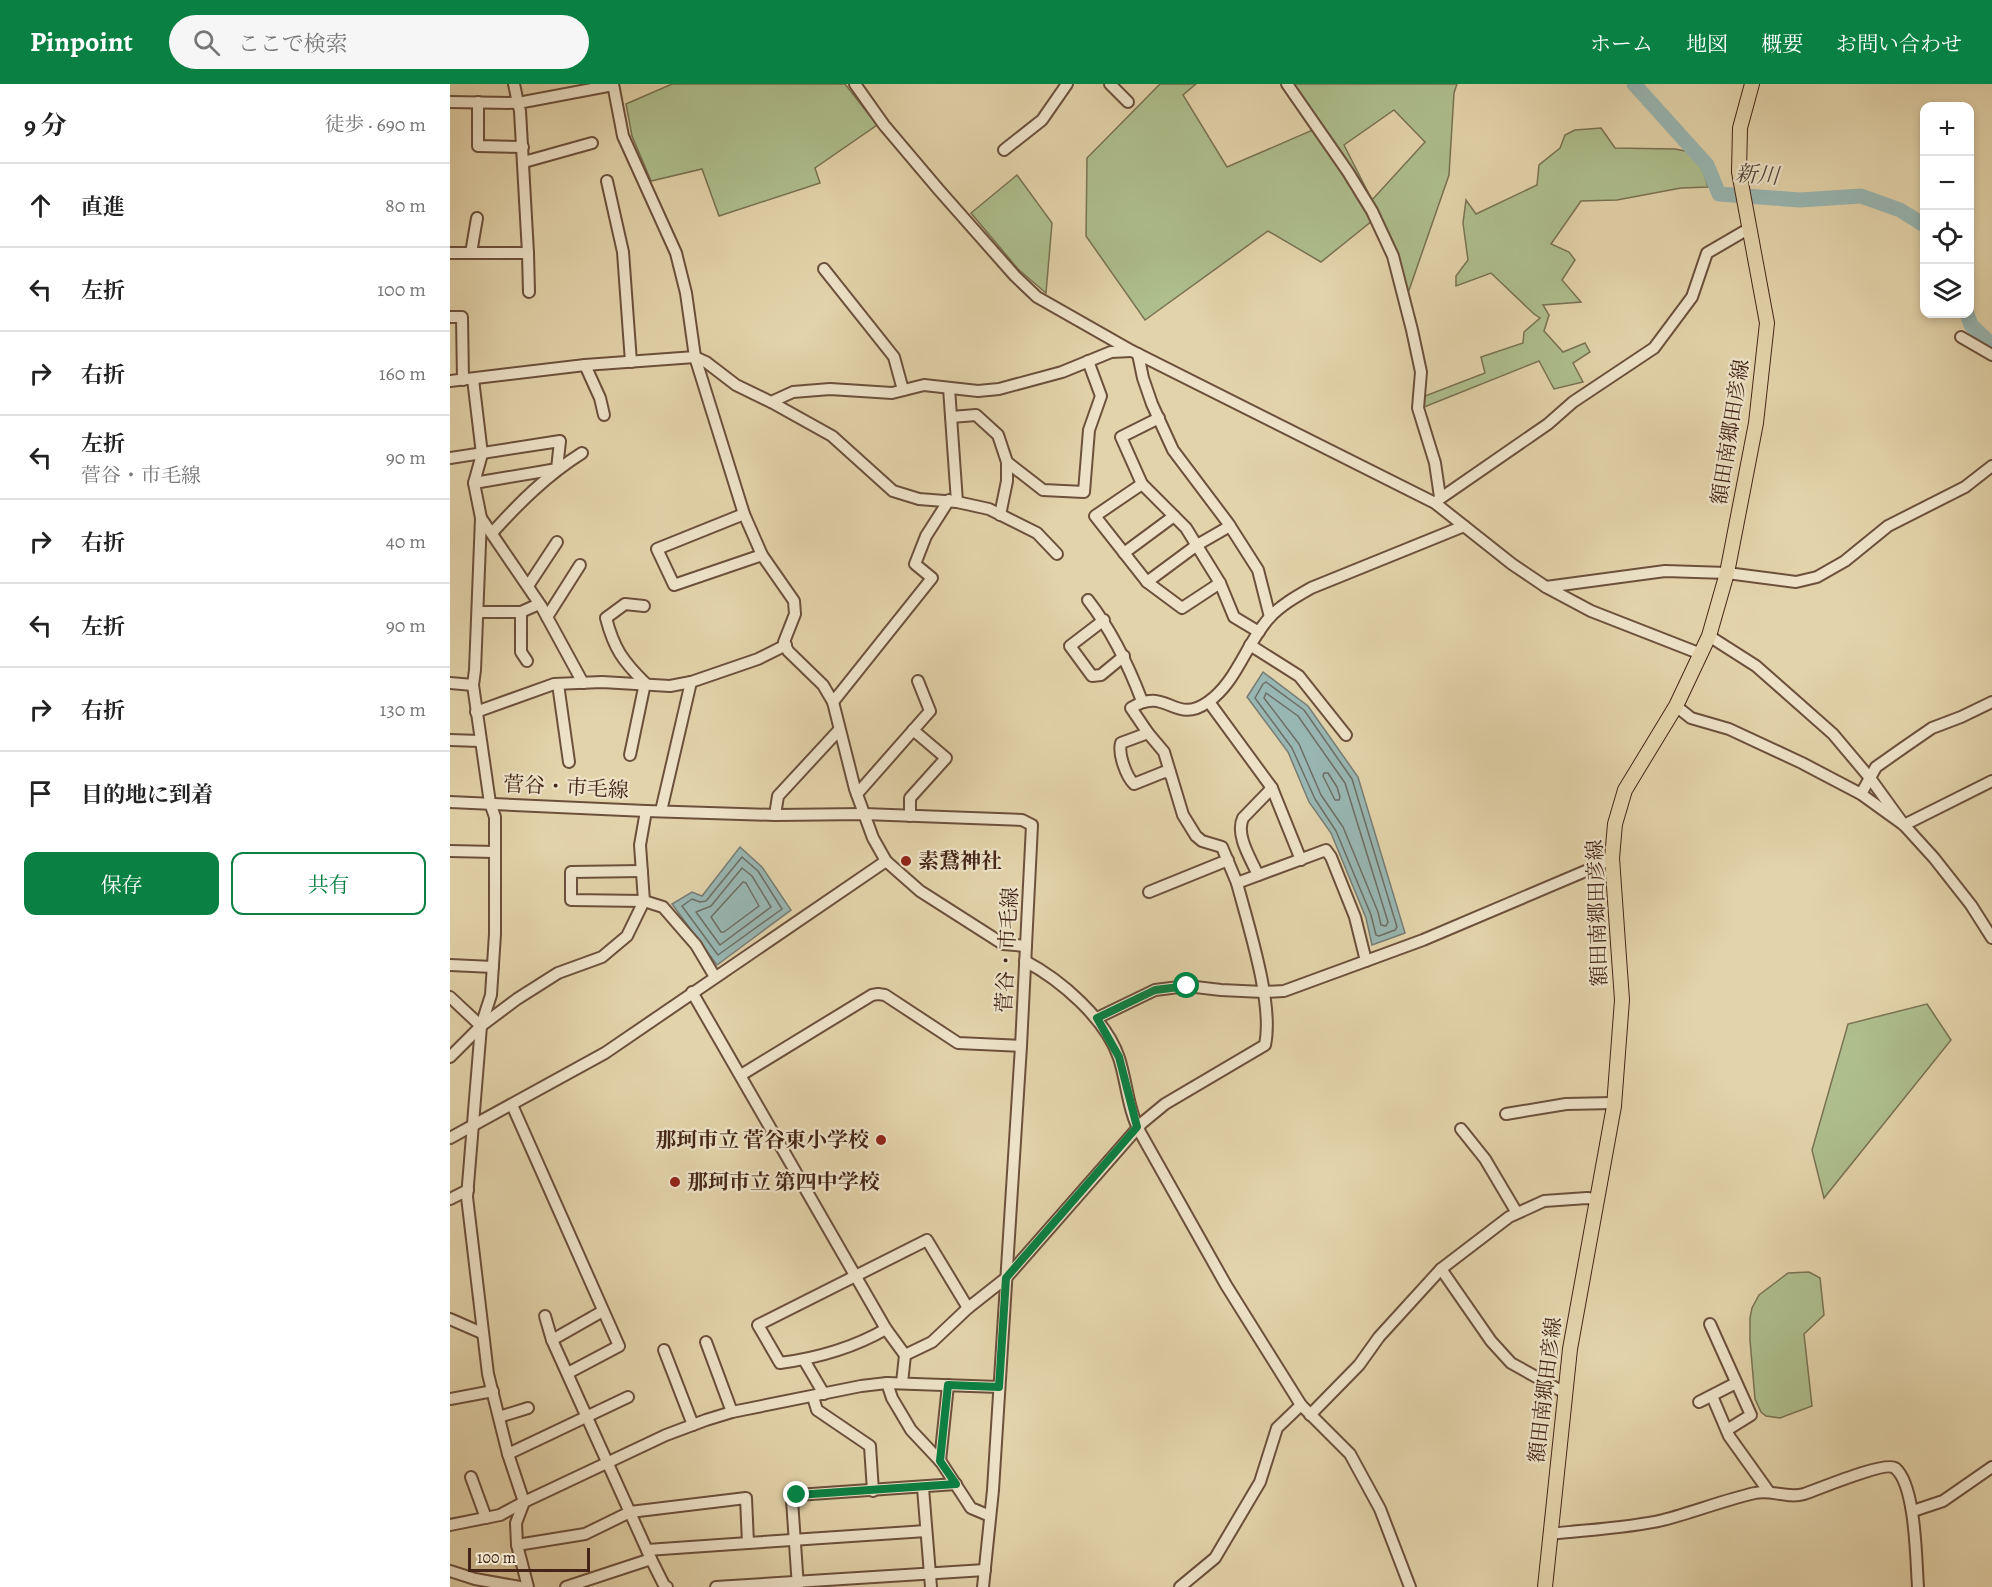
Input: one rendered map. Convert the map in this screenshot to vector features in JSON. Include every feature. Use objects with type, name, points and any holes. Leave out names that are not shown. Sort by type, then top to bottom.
[{"type":"main road","name":"額田南郷田彦線","points":[[1545,1587],[1570,1349],[1614,1103],[1622,1000],[1612,858],[1614,824],[1625,790],[1676,706],[1709,636],[1727,573],[1756,423],[1767,323],[1739,172],[1740,128],[1752,84]]},
{"type":"street","points":[[514,84],[520,111],[523,147],[529,292]]},
{"type":"street","points":[[450,102],[518,103],[559,89],[613,84],[623,136],[676,253],[686,293],[696,357],[744,514],[762,555],[794,601],[795,614],[784,642],[788,651],[823,685],[833,702],[857,794],[873,838],[886,861],[920,891],[1003,944],[1026,946]]},
{"type":"street","points":[[855,84],[884,125],[1015,276],[1037,297],[1135,352],[1277,422],[1317,445],[1438,500],[1464,526],[1512,564],[1546,587],[1591,611],[1701,654]]},
{"type":"street","points":[[1004,150],[1042,120],[1066,84]]},
{"type":"street","points":[[1110,84],[1128,102]]},
{"type":"street","points":[[1287,84],[1348,172],[1372,211],[1393,256],[1413,330],[1421,372],[1418,408],[1435,463],[1438,500]]},
{"type":"street","points":[[478,102],[478,146],[523,147]]},
{"type":"street","points":[[524,162],[592,143]]},
{"type":"street","points":[[607,181],[623,252],[631,362]]},
{"type":"street","points":[[471,253],[477,218]]},
{"type":"street","points":[[1438,500],[1548,424],[1573,402],[1654,348],[1692,297],[1707,252],[1743,232],[1750,231]]},
{"type":"street","points":[[450,253],[528,253]]},
{"type":"street","points":[[824,269],[894,357],[903,390]]},
{"type":"street","points":[[450,317],[462,318],[468,379],[482,454],[474,483],[481,518],[473,685],[490,803],[495,817],[491,995],[481,1026],[467,1197],[482,1333],[508,1454],[524,1502],[516,1523],[517,1545],[528,1587]]},
{"type":"street","points":[[1961,337],[1992,355]]},
{"type":"street","points":[[771,402],[793,392],[830,389],[892,393],[924,386],[978,391],[999,389],[1062,372],[1111,352],[1135,352]]},
{"type":"street","points":[[1135,352],[1143,378],[1173,450],[1230,526],[1258,570],[1270,617]]},
{"type":"street","points":[[450,381],[585,365],[696,357],[736,385],[832,436],[893,491],[919,500],[953,501],[988,509],[1037,533],[1057,554]]},
{"type":"street","points":[[1007,462],[1043,490],[1084,492],[1089,430],[1101,396],[1088,361]]},
{"type":"street","points":[[585,365],[600,398],[604,415]]},
{"type":"street","points":[[833,702],[932,578],[915,564],[926,536],[953,501],[949,388]]},
{"type":"street","points":[[951,417],[976,415],[998,435],[1007,462],[1000,515]]},
{"type":"street","points":[[1159,418],[1121,437],[1142,484],[1186,528],[1220,583],[1234,617],[1259,632]]},
{"type":"street","points":[[450,458],[560,441],[557,469]]},
{"type":"street","points":[[492,533],[557,469],[582,453]]},
{"type":"street","points":[[1546,587],[1665,572],[1727,573],[1796,582],[1817,577],[1845,561],[1888,526],[1965,487],[1992,466]]},
{"type":"street","points":[[474,483],[557,469]]},
{"type":"street","points":[[1142,484],[1095,516],[1147,582],[1182,608],[1220,583]]},
{"type":"street","points":[[744,514],[657,549],[674,585],[762,555]]},
{"type":"street","points":[[1124,553],[1174,516]]},
{"type":"street","points":[[481,518],[528,586],[583,683]]},
{"type":"street","points":[[1147,582],[1197,545],[1230,526]]},
{"type":"street","points":[[905,1355],[932,1342],[968,1308],[1006,1278],[1137,1127],[1165,1104],[1265,1045],[1268,1030],[1253,941],[1237,883],[1228,860],[1222,847],[1202,842],[1196,836],[1183,815],[1164,752],[1131,708],[1142,701],[1155,699],[1185,710],[1196,710],[1223,690],[1270,617],[1290,601],[1311,588],[1464,526]]},
{"type":"street","points":[[528,586],[557,542]]},
{"type":"street","points":[[547,617],[580,565]]},
{"type":"street","points":[[1088,600],[1104,620],[1125,656],[1142,701]]},
{"type":"street","points":[[478,612],[521,612],[539,604]]},
{"type":"street","points":[[644,606],[625,604],[606,618],[622,660],[645,683]]},
{"type":"street","points":[[521,612],[520,652],[527,661]]},
{"type":"street","points":[[1104,620],[1070,646],[1092,676],[1101,675],[1125,656]]},
{"type":"street","points":[[1709,636],[1756,666],[1833,735],[1870,778],[1904,825],[1935,858],[1971,905],[1992,938]]},
{"type":"street","points":[[476,712],[558,684],[645,683],[670,686],[691,682],[758,659],[786,645]]},
{"type":"street","points":[[1250,645],[1299,676],[1346,735]]},
{"type":"street","points":[[857,794],[930,711],[918,681]]},
{"type":"street","points":[[661,811],[691,682]]},
{"type":"street","points":[[450,683],[473,685]]},
{"type":"street","points":[[630,755],[645,683]]},
{"type":"street","points":[[558,684],[569,762]]},
{"type":"street","points":[[1209,702],[1272,788],[1301,860]]},
{"type":"street","points":[[1861,794],[1876,767],[1932,728],[1992,702]]},
{"type":"street","points":[[1676,706],[1691,718],[1729,729],[1802,763],[1861,794],[1904,825]]},
{"type":"street","points":[[775,815],[778,796],[839,730]]},
{"type":"street","points":[[910,816],[910,798],[946,758],[913,730]]},
{"type":"street","points":[[1148,733],[1121,743],[1119,750],[1130,780],[1134,784],[1164,772],[1170,773]]},
{"type":"street","points":[[450,740],[480,741]]},
{"type":"street","points":[[1904,825],[1992,781]]},
{"type":"street","points":[[1258,875],[1241,834],[1240,824],[1272,788]]},
{"type":"street","name":"菅谷・市毛線","points":[[450,802],[646,811],[775,815],[864,814],[1022,820],[1032,825],[1021,1046],[990,1516],[983,1587]]},
{"type":"street","points":[[450,1057],[481,1026],[517,999],[558,973],[602,957],[627,936],[644,900],[640,845],[646,811]]},
{"type":"street","points":[[1237,883],[1326,850],[1331,857],[1355,917],[1366,961]]},
{"type":"street","points":[[450,851],[495,852]]},
{"type":"street","points":[[1097,1018],[1155,990],[1187,986],[1221,990],[1284,991],[1423,940],[1612,858]]},
{"type":"street","points":[[1149,892],[1228,860]]},
{"type":"street","points":[[450,1138],[605,1053],[886,861]]},
{"type":"street","points":[[642,871],[571,872],[571,900],[644,900],[663,907],[696,945],[715,977]]},
{"type":"street","points":[[1025,961],[1040,968],[1097,1018],[1119,1057],[1137,1127],[1226,1285],[1301,1405],[1350,1454],[1380,1509],[1410,1587]]},
{"type":"street","points":[[450,965],[493,967]]},
{"type":"street","points":[[692,992],[886,1329],[905,1355],[902,1383]]},
{"type":"street","points":[[741,1075],[878,994],[885,996],[958,1043],[1021,1046]]},
{"type":"street","points":[[450,997],[481,1026]]},
{"type":"street","points":[[1506,1114],[1566,1104],[1614,1103]]},
{"type":"street","points":[[512,1105],[619,1346],[568,1373]]},
{"type":"street","points":[[1461,1129],[1485,1159],[1517,1213]]},
{"type":"street","points":[[450,1199],[468,1190]]},
{"type":"street","points":[[1310,1415],[1359,1365],[1379,1337],[1441,1269],[1509,1217],[1544,1201],[1596,1199]]},
{"type":"street","points":[[886,1329],[856,1345],[804,1360],[780,1363],[758,1325],[927,1240],[968,1308]]},
{"type":"street","points":[[1441,1269],[1491,1341],[1511,1363],[1565,1393]]},
{"type":"street","points":[[552,1340],[603,1311]]},
{"type":"street","points":[[545,1316],[552,1340],[607,1463],[649,1554],[667,1587]]},
{"type":"street","points":[[450,1319],[482,1333]]},
{"type":"street","points":[[1710,1324],[1751,1415],[1727,1430]]},
{"type":"street","points":[[706,1342],[732,1412]]},
{"type":"street","points":[[664,1350],[693,1425]]},
{"type":"street","points":[[804,1360],[818,1395],[817,1410],[870,1446],[873,1491]]},
{"type":"street","points":[[450,1525],[500,1515],[607,1463],[693,1425],[732,1412],[886,1383],[999,1387]]},
{"type":"street","points":[[886,1383],[911,1430],[940,1461],[972,1508],[990,1516]]},
{"type":"street","points":[[1699,1402],[1736,1383]]},
{"type":"street","points":[[940,1461],[948,1385]]},
{"type":"street","points":[[450,1399],[493,1391]]},
{"type":"street","points":[[1712,1396],[1727,1430],[1769,1492]]},
{"type":"street","points":[[508,1454],[628,1397]]},
{"type":"street","points":[[1180,1587],[1215,1558],[1260,1482],[1277,1428],[1301,1405]]},
{"type":"street","points":[[500,1417],[528,1408]]},
{"type":"street","points":[[1550,1534],[1661,1520],[1757,1492],[1787,1496],[1802,1495],[1861,1473],[1892,1466],[1905,1486],[1913,1511],[1918,1587]]},
{"type":"street","points":[[1913,1511],[1942,1501],[1992,1467]]},
{"type":"street","points":[[471,1477],[486,1518]]},
{"type":"street","points":[[798,1584],[792,1500],[797,1495],[956,1484]]},
{"type":"street","points":[[923,1488],[930,1587]]},
{"type":"street","points":[[517,1545],[585,1534],[630,1512],[746,1498],[748,1543]]},
{"type":"street","points":[[566,1587],[649,1554],[748,1543],[926,1531]]},
{"type":"street","points":[[718,1587],[798,1584],[929,1572],[985,1570]]},
{"type":"street","points":[[450,1571],[472,1583],[520,1587]]},
{"type":"green space","points":[[672,84],[845,84],[877,125],[815,168],[820,183],[719,216],[702,169],[651,181],[632,136],[626,104]]},
{"type":"green space","points":[[1160,84],[1196,84],[1183,95],[1227,167],[1322,126],[1293,84],[1457,84],[1454,93],[1449,175],[1407,296],[1377,217],[1321,262],[1268,231],[1145,320],[1086,236],[1087,158]],"holes":[[[1394,110],[1425,142],[1372,200],[1344,145]]]},
{"type":"green space","points":[[1601,128],[1615,148],[1675,149],[1690,152],[1702,167],[1708,187],[1681,188],[1617,200],[1581,201],[1551,244],[1569,252],[1575,260],[1562,280],[1581,302],[1543,305],[1549,315],[1544,331],[1563,352],[1585,343],[1590,352],[1573,363],[1583,382],[1554,389],[1539,361],[1424,407],[1425,396],[1485,373],[1481,357],[1523,343],[1524,332],[1540,318],[1491,273],[1456,286],[1456,276],[1468,260],[1463,223],[1466,200],[1476,214],[1537,185],[1539,165],[1560,148],[1565,135],[1575,130]]},
{"type":"green space","points":[[1017,175],[1052,223],[1046,293],[1018,269],[971,213]]},
{"type":"green space","points":[[1927,1004],[1951,1040],[1824,1198],[1812,1150],[1848,1024]]},
{"type":"green space","points":[[1809,1272],[1820,1278],[1824,1315],[1804,1334],[1812,1406],[1780,1418],[1766,1416],[1761,1412],[1755,1399],[1750,1340],[1752,1308],[1759,1295],[1788,1273]]},
{"type":"water","points":[[1263,672],[1308,706],[1358,777],[1405,933],[1372,945],[1366,918],[1331,833],[1309,802],[1288,752],[1247,697]]},
{"type":"water","points":[[740,847],[762,867],[791,910],[717,965],[672,904],[692,892],[702,896]]},
{"type":"waterway","name":"新川","points":[[1634,84],[1707,165],[1719,194],[1800,200],[1861,196],[1900,210],[1920,222]]},
{"type":"waterway","name":"新川","points":[[1968,318],[1971,325],[1992,345]]},
{"type":"place","name":"素鵞神社","points":[[906,861]]},
{"type":"place","name":"那珂市立 菅谷東小学校","points":[[881,1140]]},
{"type":"place","name":"那珂市立 第四中学校","points":[[675,1182]]},
{"type":"route","points":[[797,1495],[956,1484],[940,1461],[948,1385],[999,1387],[1006,1278],[1065,1213],[1137,1127],[1119,1057],[1097,1018],[1155,990],[1187,986]]}]
